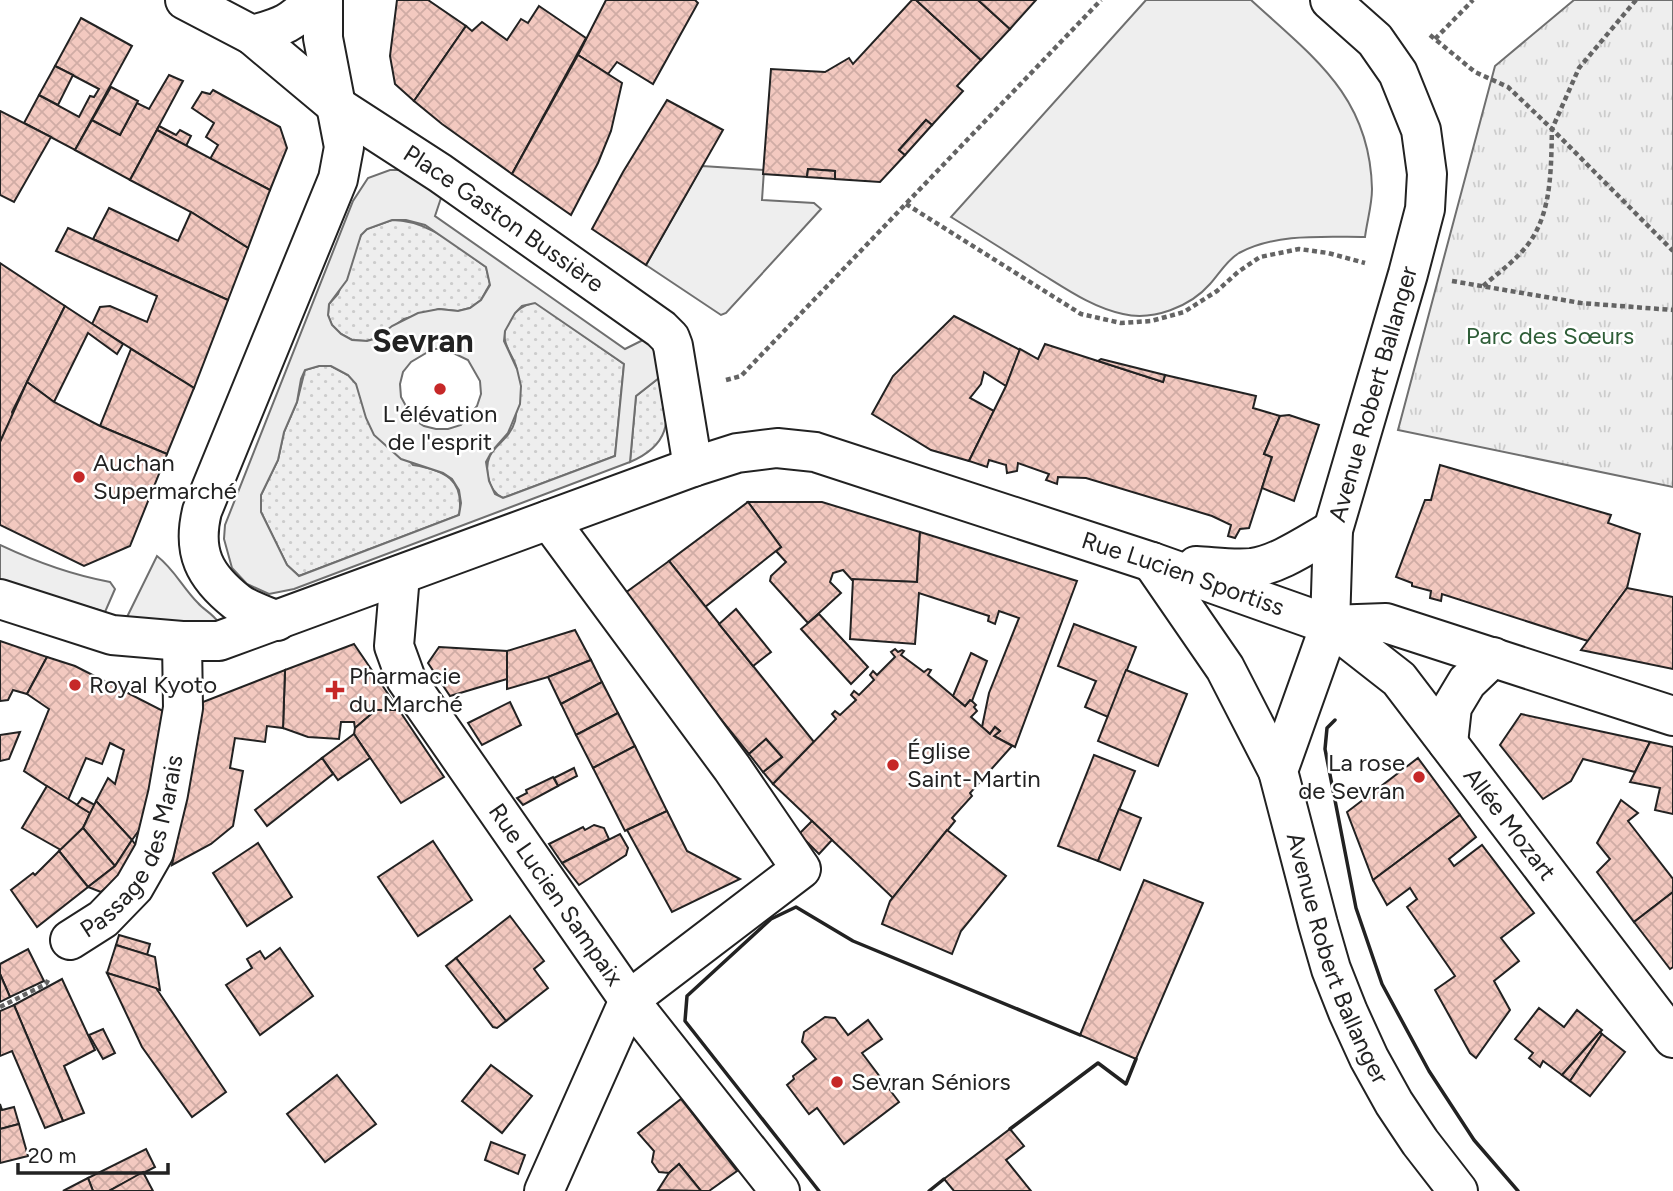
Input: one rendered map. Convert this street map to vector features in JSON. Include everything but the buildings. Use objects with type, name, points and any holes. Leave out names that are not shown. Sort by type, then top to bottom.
[{"type":"street","name":"Place Gaston Bussière","points":[[185,0],[252,35],[338,107],[440,173],[661,328],[673,346],[692,467]]},
{"type":"street","points":[[252,35],[292,22],[314,0]]},
{"type":"street","points":[[276,621],[238,603],[207,570],[198,551],[197,531],[202,511],[338,179],[345,148],[323,38],[323,0]]},
{"type":"street","name":"Avenue Robert Ballanger","points":[[1330,0],[1375,40],[1398,73],[1421,130],[1427,174],[1425,209],[1334,530],[1329,625],[1278,771],[1331,969],[1348,1012],[1368,1058],[1394,1102],[1420,1142],[1458,1191]]},
{"type":"street","name":"Rue Lucien Sportiss","points":[[692,467],[737,453],[777,448],[814,452],[1152,562],[1329,625],[1386,623],[1673,716]]},
{"type":"street","points":[[0,599],[111,635],[219,641],[692,467]]},
{"type":"street","points":[[544,1191],[629,1000],[801,869],[732,768],[549,520]]},
{"type":"street","points":[[1152,562],[1235,569],[1255,568],[1334,530]]},
{"type":"street","points":[[1152,562],[1225,668],[1278,771]]},
{"type":"street","name":"Rue Lucien Sampaix","points":[[400,575],[394,646],[406,679],[629,1000],[780,1191]]},
{"type":"street","name":"Allée Mozart","points":[[1329,625],[1399,679],[1673,1038]]},
{"type":"street","name":"Passage des Marais","points":[[70,940],[103,919],[134,887],[154,852],[168,794],[183,708],[182,641]]},
{"type":"street","points":[[1448,743],[1452,707],[1467,682],[1493,657]]},
{"type":"path","points":[[681,391],[741,376],[1101,0]]},
{"type":"path","points":[[1435,39],[1473,0]]},
{"type":"path","points":[[1482,287],[1513,260],[1533,237],[1544,211],[1551,176],[1552,130],[1579,68],[1636,0]]},
{"type":"path","points":[[1426,32],[1475,72],[1508,87],[1673,251]]},
{"type":"path","points":[[906,204],[1081,314],[1121,323],[1152,321],[1184,312],[1217,291],[1260,257],[1299,249],[1328,253],[1408,274],[1482,287],[1581,303],[1673,310]]},
{"type":"path","name":"Passage des Marais","points":[[0,1007],[46,984],[70,940]]},
{"type":"green space","points":[[1146,0],[1251,0],[1316,60],[1349,103],[1361,128],[1369,157],[1372,189],[1365,237],[1284,239],[1253,247],[1235,256],[1202,292],[1182,305],[1158,314],[1135,316],[1111,311],[1078,296],[951,217]]},
{"type":"green space","name":"Parc des Sœurs","points":[[1574,0],[1673,0],[1673,487],[1398,430],[1495,66]]},
{"type":"green space","points":[[702,166],[764,170],[762,200],[814,203],[821,209],[726,313],[721,315],[646,265]]},
{"type":"green space","points":[[392,220],[418,225],[453,243],[486,267],[490,284],[481,300],[470,308],[458,311],[439,309],[404,319],[377,338],[367,341],[352,340],[332,325],[328,315],[329,304],[338,294],[361,235],[367,229]]},
{"type":"green space","points":[[535,302],[624,364],[615,456],[503,498],[491,487],[487,467],[492,452],[512,429],[516,416],[517,371],[504,335],[509,319],[525,306]]},
{"type":"green space","points":[[331,366],[348,375],[357,384],[362,400],[413,465],[435,470],[456,485],[460,503],[459,515],[299,576],[287,565],[261,512],[261,495],[278,460],[284,432],[297,402],[305,370]]},
{"type":"green space","points":[[664,374],[667,415],[662,436],[655,446],[630,462],[636,396]]},
{"type":"green space","points":[[0,545],[54,567],[110,582],[115,589],[105,612],[0,580]]},
{"type":"green space","points":[[157,556],[200,605],[218,622],[127,617]]},
{"type":"shaded area","points":[[390,170],[403,170],[443,192],[435,216],[625,349],[651,336],[664,374],[636,396],[630,462],[294,589],[269,594],[247,584],[232,568],[224,539],[225,525],[353,201],[368,178]],"holes":[[[392,220],[425,225],[486,267],[490,285],[481,300],[470,308],[418,313],[392,326],[377,338],[367,341],[352,340],[332,325],[328,315],[329,304],[347,280],[361,235],[367,229]],[[535,303],[624,364],[615,456],[503,498],[495,494],[489,481],[486,462],[508,433],[520,404],[521,386],[517,369],[504,341],[505,331],[522,306]],[[433,349],[445,349],[468,360],[480,381],[481,394],[477,406],[461,425],[436,429],[413,419],[401,397],[400,384],[403,372],[411,362]],[[331,366],[348,375],[356,384],[374,435],[401,459],[443,473],[452,479],[459,490],[459,515],[299,576],[287,565],[261,512],[261,495],[278,460],[284,432],[297,402],[305,370]]]},
{"type":"wall","points":[[1335,720],[1327,728],[1325,749],[1356,908],[1382,984],[1429,1071],[1474,1140],[1518,1191]]},
{"type":"wall","points":[[819,1191],[685,1021],[687,996],[771,919],[796,907],[853,941],[1080,1035]]},
{"type":"wall","points":[[1010,1129],[1098,1063],[1126,1084],[1136,1059]]},
{"type":"wall","points":[[929,1191],[944,1179]]},
{"type":"place","name":"L'élévation de l'esprit","points":[[440,389]]},
{"type":"place","name":"Auchan Supermarché","points":[[79,477]]},
{"type":"place","name":"Royal Kyoto","points":[[75,685]]},
{"type":"place","name":"Pharmacie du Marché","points":[[335,690]]},
{"type":"place","name":"Église Saint-Martin","points":[[893,765]]},
{"type":"place","name":"La rose de Sevran","points":[[1419,777]]},
{"type":"place","name":"Sevran Séniors","points":[[837,1082]]},
{"type":"district","name":"Sevran","points":[[423,341]]}]
